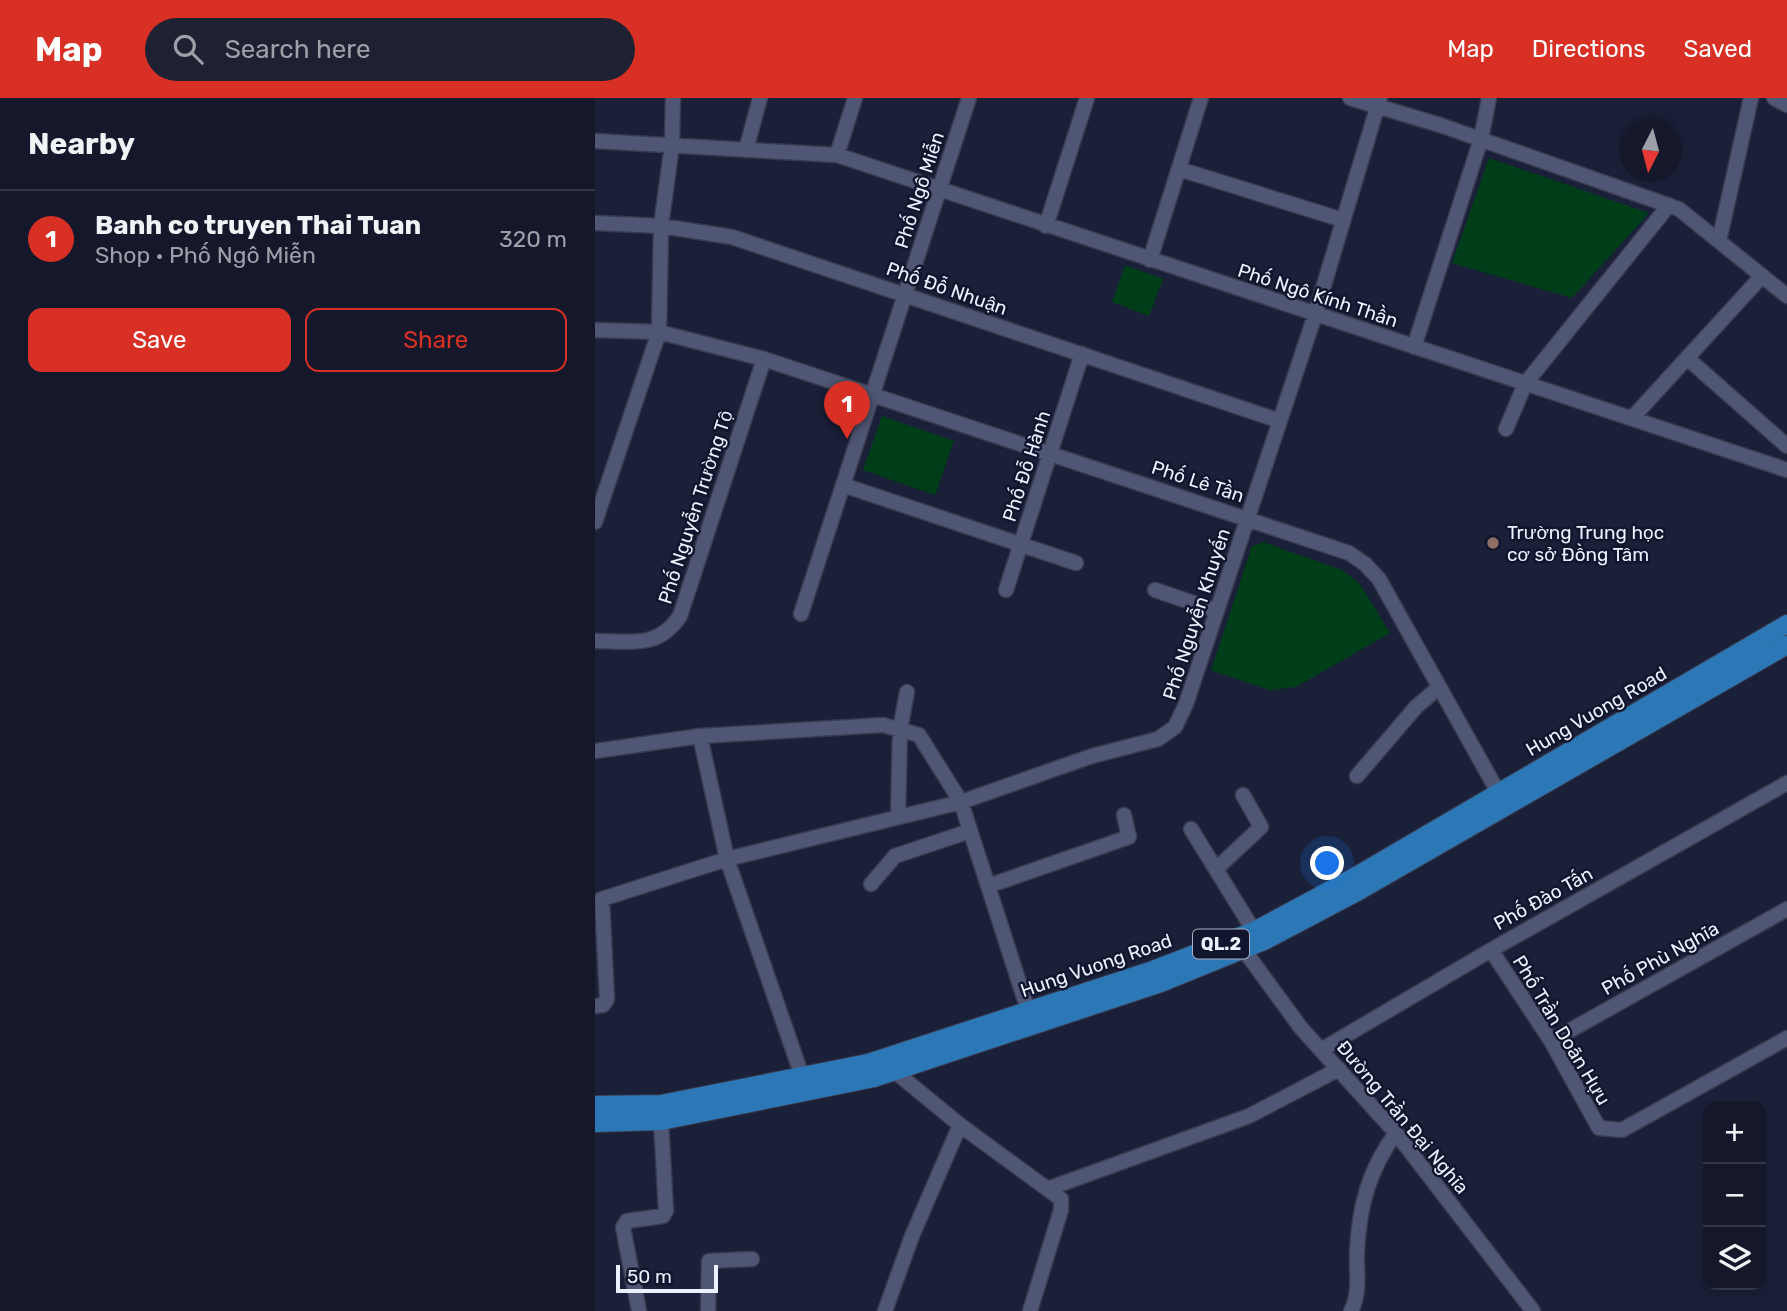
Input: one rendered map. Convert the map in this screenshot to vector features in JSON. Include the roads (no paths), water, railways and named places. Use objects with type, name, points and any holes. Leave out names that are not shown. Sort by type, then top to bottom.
[{"type":"main road","name":"Hung Vuong Road","points":[[595,1104],[660,1104],[868,1063],[1239,944],[1254,931],[1351,879],[1787,624]]},
{"type":"main road","name":"Hung Vuong Road","points":[[595,1122],[661,1121],[874,1078],[1161,983],[1239,944],[1357,892],[1787,645]]},
{"type":"street","points":[[595,522],[659,332],[661,226],[672,145],[673,98]]},
{"type":"street","points":[[746,150],[759,98]]},
{"type":"street","points":[[837,155],[855,98]]},
{"type":"street","name":"Phố Ngô Miễn","points":[[801,614],[969,98]]},
{"type":"street","points":[[1046,226],[1087,98]]},
{"type":"street","points":[[1150,260],[1201,98]]},
{"type":"street","points":[[1350,98],[1378,101],[1679,209],[1783,293],[1787,276]]},
{"type":"street","points":[[1414,347],[1481,139],[1489,98]]},
{"type":"street","points":[[1719,241],[1751,98]]},
{"type":"street","points":[[1774,98],[1787,105]]},
{"type":"street","name":"Phố Nguyễn Khuyến","points":[[595,1006],[603,1005],[607,999],[602,899],[727,859],[961,802],[1091,755],[1157,739],[1175,727],[1217,611],[1315,315],[1378,101]]},
{"type":"street","name":"Phố Ngô Kính Thần","points":[[595,141],[837,155],[1787,470]]},
{"type":"street","points":[[1179,169],[1343,220]]},
{"type":"street","points":[[1506,429],[1525,384],[1669,205]]},
{"type":"street","name":"Phố Đỗ Nhuận","points":[[595,223],[661,226],[732,237],[1280,421]]},
{"type":"street","points":[[1633,417],[1762,276]]},
{"type":"street","name":"Phố Lê Tần","points":[[595,330],[659,332],[764,359],[1349,553],[1365,564],[1379,579],[1498,792]]},
{"type":"street","name":"Phố Đỗ Hành","points":[[1006,590],[1082,354]]},
{"type":"street","points":[[1687,358],[1787,446]]},
{"type":"street","name":"Phố Nguyễn Trường Tộ","points":[[595,641],[649,641],[669,633],[680,616],[764,359]]},
{"type":"street","points":[[843,485],[1076,563]]},
{"type":"street","points":[[1155,590],[1217,611]]},
{"type":"street","points":[[1357,776],[1416,707],[1438,688]]},
{"type":"street","points":[[898,817],[900,730],[907,692]]},
{"type":"street","points":[[595,751],[700,736],[883,726],[919,735],[961,802],[1028,1010]]},
{"type":"street","points":[[700,736],[727,859],[802,1076]]},
{"type":"street","name":"Phố Đào Tấn","points":[[1321,1050],[1491,950],[1787,783]]},
{"type":"street","points":[[1216,869],[1261,827],[1244,795]]},
{"type":"street","points":[[988,886],[1129,837],[1124,815]]},
{"type":"street","points":[[1191,829],[1254,931]]},
{"type":"street","points":[[871,884],[895,856],[970,831]]},
{"type":"street","name":"Phố Phù Nghĩa","points":[[1551,1041],[1787,909]]},
{"type":"street","name":"Đường Trần Đại Nghĩa","points":[[1239,944],[1301,1028],[1396,1133],[1533,1311]]},
{"type":"street","name":"Phố Trần Doãn Hựu","points":[[1491,950],[1551,1041],[1599,1128],[1614,1132],[1622,1130],[1787,1038]]},
{"type":"street","points":[[1050,1188],[1249,1116],[1339,1069]]},
{"type":"street","points":[[893,1070],[960,1125],[1050,1188],[1061,1199],[1061,1210],[1030,1311]]},
{"type":"street","points":[[639,1311],[622,1227],[627,1221],[663,1216],[666,1211],[661,1121]]},
{"type":"street","points":[[885,1311],[912,1236],[960,1125]]},
{"type":"street","points":[[1350,1311],[1358,1287],[1357,1238],[1367,1184],[1383,1151],[1396,1133]]},
{"type":"street","points":[[708,1311],[709,1261],[752,1259]]},
{"type":"place","name":"Banh co truyen Thai Tuan","points":[[847,439]]},
{"type":"place","name":"Trường Trung học cơ sở Đồng Tâm","points":[[1493,543]]}]
